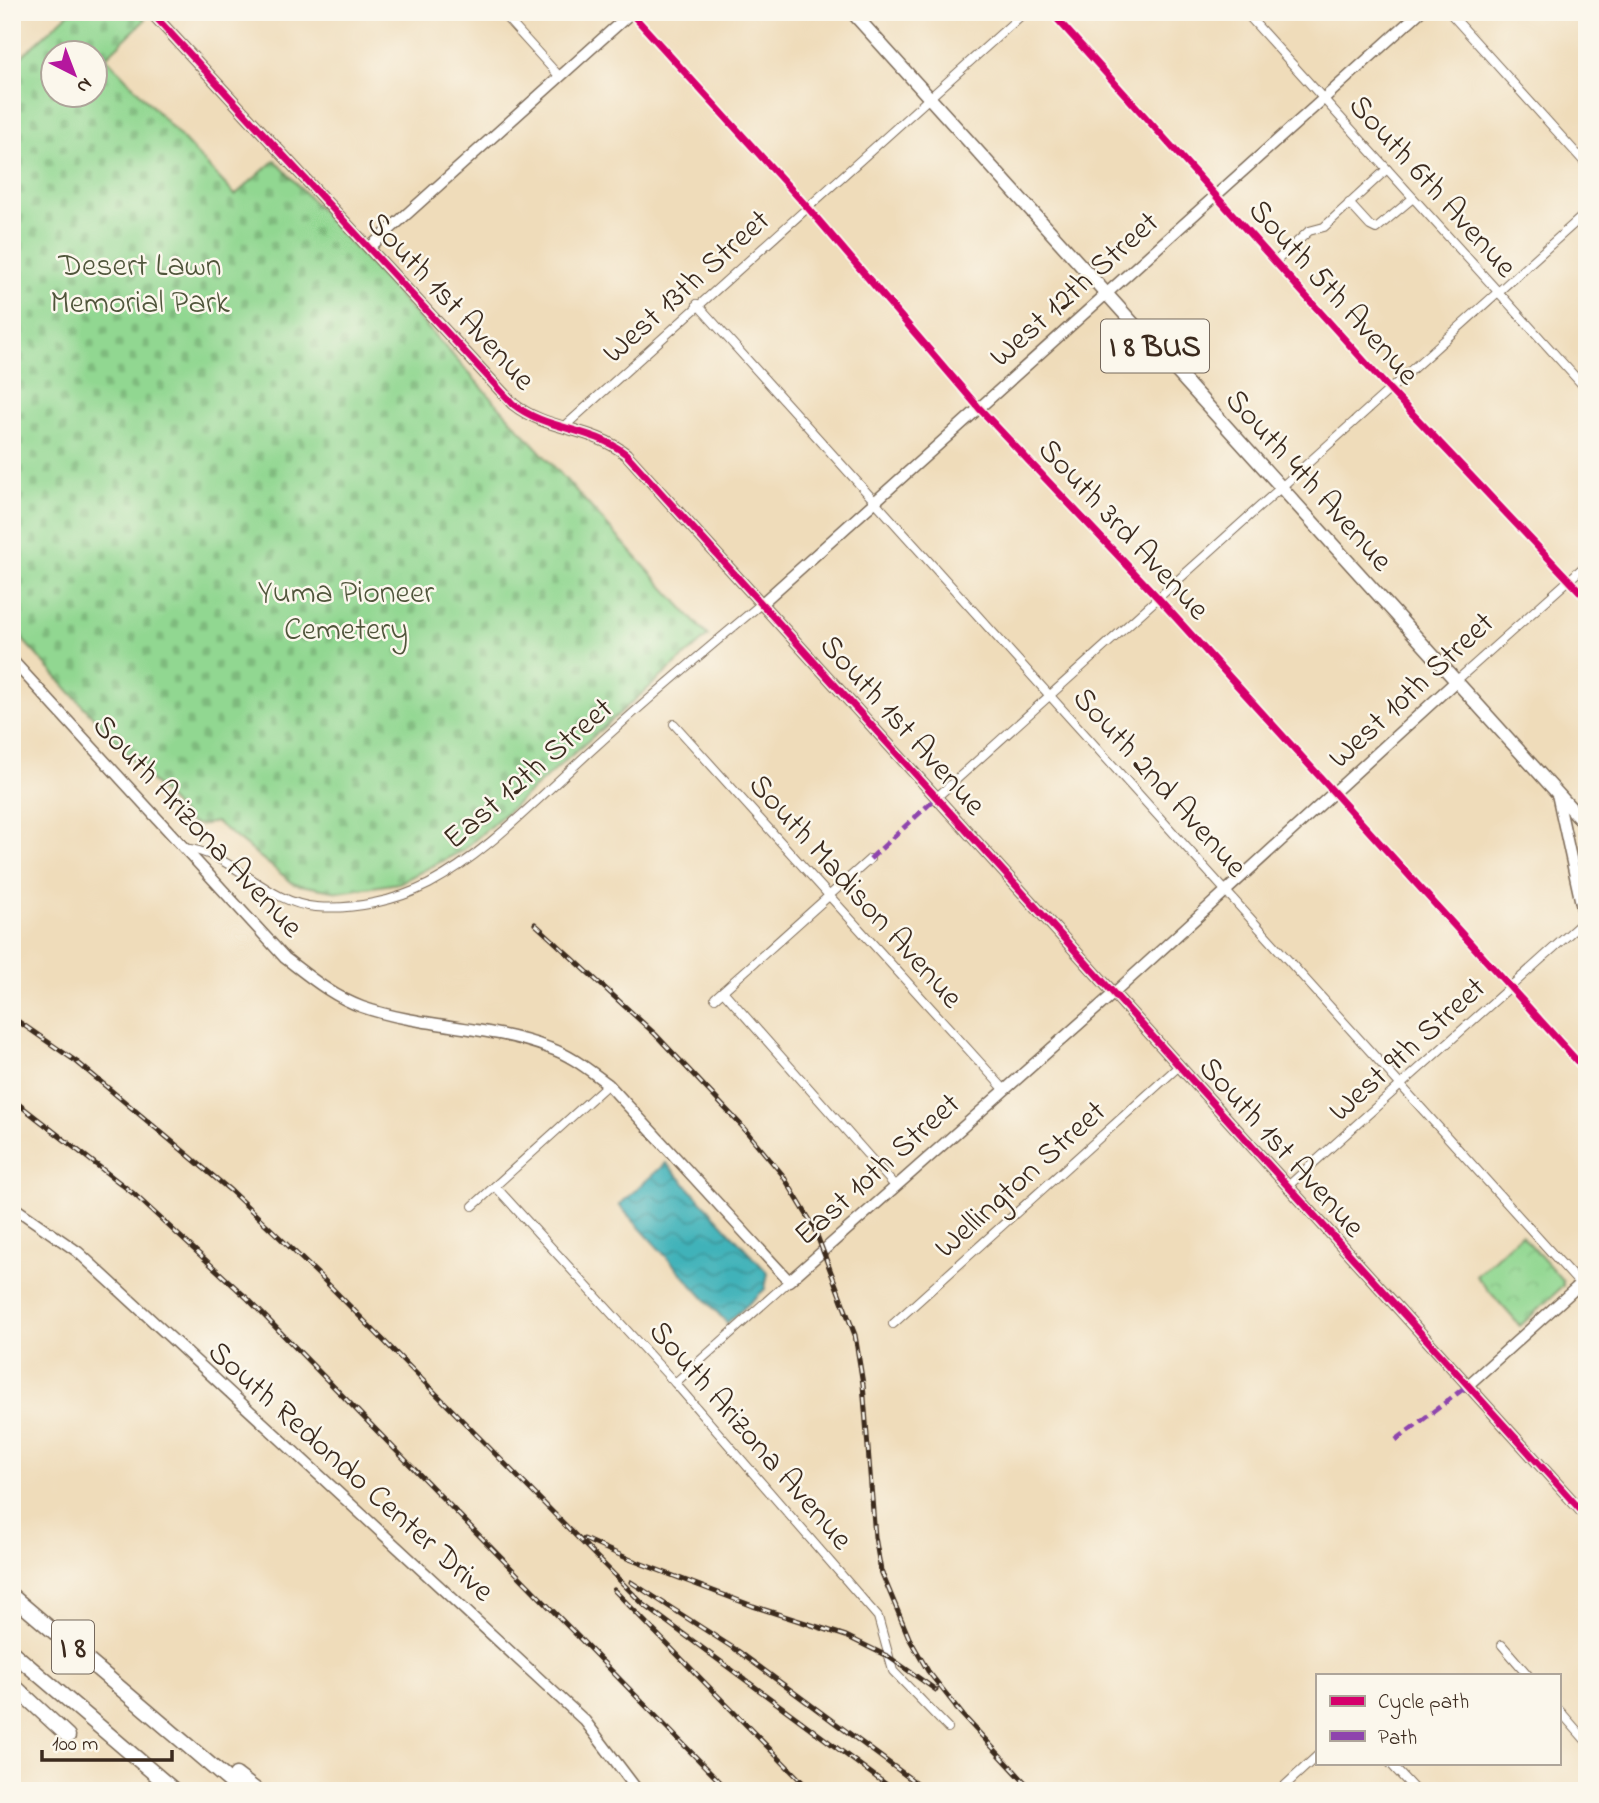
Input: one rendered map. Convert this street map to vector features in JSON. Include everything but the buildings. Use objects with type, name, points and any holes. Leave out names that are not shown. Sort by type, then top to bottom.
[{"type":"highway","name":"I 8","points":[[12,1596],[241,1791]]},
{"type":"highway","name":"I 8","points":[[12,1652],[175,1791]]},
{"type":"highway","points":[[12,1684],[68,1736]]},
{"type":"highway","points":[[134,1699],[257,1791]]},
{"type":"main road","name":"South 4th Avenue","points":[[852,12],[1587,827]]},
{"type":"street","name":"South 1st Avenue","points":[[151,12],[513,404],[532,417],[598,435],[626,454],[1586,1516]]},
{"type":"street","points":[[501,12],[560,78]]},
{"type":"street","name":"West 13th Street","points":[[565,426],[696,304],[809,209],[1025,12]]},
{"type":"street","name":"South 5th Avenue","points":[[1051,12],[1390,390],[1587,599]]},
{"type":"street","name":"South 6th Avenue","points":[[1245,12],[1587,390]]},
{"type":"street","name":"West 12th Street","points":[[761,604],[1420,12]]},
{"type":"street","points":[[1449,12],[1587,165]]},
{"type":"street","points":[[369,248],[632,13]]},
{"type":"street","name":"South 3rd Avenue","points":[[632,13],[809,209],[979,408],[1159,599],[1587,1072]]},
{"type":"street","points":[[1275,262],[1309,231],[1324,227],[1387,169]]},
{"type":"street","points":[[1349,204],[1376,229],[1413,198]]},
{"type":"street","points":[[937,797],[1587,212]]},
{"type":"street","name":"South 2nd Avenue","points":[[696,304],[1400,1086],[1584,1285]]},
{"type":"street","name":"West 10th Street","points":[[1113,994],[1587,564]]},
{"type":"street","name":"East 12th Street","points":[[183,848],[208,853],[268,892],[292,903],[314,907],[339,908],[384,901],[428,884],[516,821],[570,770],[761,604]]},
{"type":"street","name":"South Arizona Avenue","points":[[12,660],[285,958],[330,993],[362,1007],[422,1023],[496,1034],[551,1048],[608,1084],[789,1281]]},
{"type":"street","name":"South Madison Avenue","points":[[674,724],[1004,1089]]},
{"type":"street","points":[[1557,794],[1586,923]]},
{"type":"street","points":[[715,998],[870,859]]},
{"type":"street","name":"West 9th Street","points":[[1288,1186],[1509,988],[1586,923]]},
{"type":"street","points":[[723,991],[896,1187]]},
{"type":"street","name":"East 10th Street","points":[[675,1383],[1113,994]]},
{"type":"street","name":"Wellington Street","points":[[893,1324],[1178,1067]]},
{"type":"street","points":[[473,1206],[608,1084]]},
{"type":"street","name":"South Arizona Avenue","points":[[495,1186],[675,1383],[878,1617],[893,1671],[948,1728]]},
{"type":"street","name":"South Redondo Center Drive","points":[[12,1206],[78,1252],[474,1616],[585,1721],[638,1791]]},
{"type":"street","points":[[1467,1386],[1584,1285]]},
{"type":"street","points":[[1502,1645],[1527,1674]]},
{"type":"street","points":[[1560,1711],[1587,1742]]},
{"type":"street","points":[[1279,1791],[1316,1757]]},
{"type":"street","points":[[1391,1764],[1416,1791]]},
{"type":"green space","name":"Yuma Pioneer Cemetery","points":[[70,12],[138,12],[145,20],[108,55],[108,38],[42,38]]},
{"type":"green space","name":"Yuma Pioneer Cemetery","points":[[38,41],[38,108],[108,108],[108,59],[235,195],[275,160],[708,636],[462,851],[399,883],[339,892],[294,884],[216,822],[201,825],[190,823],[12,628],[12,65]]},
{"type":"green space","points":[[1521,1234],[1563,1281],[1563,1286],[1520,1326],[1476,1276]]},
{"type":"water","points":[[666,1163],[768,1273],[765,1289],[727,1323],[619,1205]]},
{"type":"railway","points":[[535,924],[655,1034],[741,1125],[782,1174],[813,1225],[855,1335],[863,1384],[875,1537],[881,1571],[909,1638],[928,1671],[962,1714]]},
{"type":"railway","points":[[12,1017],[77,1062],[231,1191],[322,1278],[643,1604],[895,1791]]},
{"type":"railway","points":[[12,1099],[134,1194],[248,1299],[729,1791]]},
{"type":"railway","points":[[584,1539],[753,1606],[846,1636],[889,1657],[936,1690]]},
{"type":"railway","points":[[631,1582],[738,1651],[927,1791]]},
{"type":"railway","points":[[614,1590],[811,1791]]},
{"type":"railway","points":[[956,1708],[1033,1791]]},
{"type":"marked path","points":[[870,859],[937,797]]},
{"type":"marked path","points":[[1396,1440],[1467,1386]]},
{"type":"cycle path","points":[[151,12],[513,404],[540,419],[598,438],[626,454],[1587,1517]]},
{"type":"cycle path","points":[[1051,12],[1390,390],[1587,599]]},
{"type":"cycle path","points":[[631,13],[809,209],[979,408],[1159,599],[1587,1072]]},
{"type":"park label","name":"Desert Lawn Memorial Park","points":[[140,282]]}]
